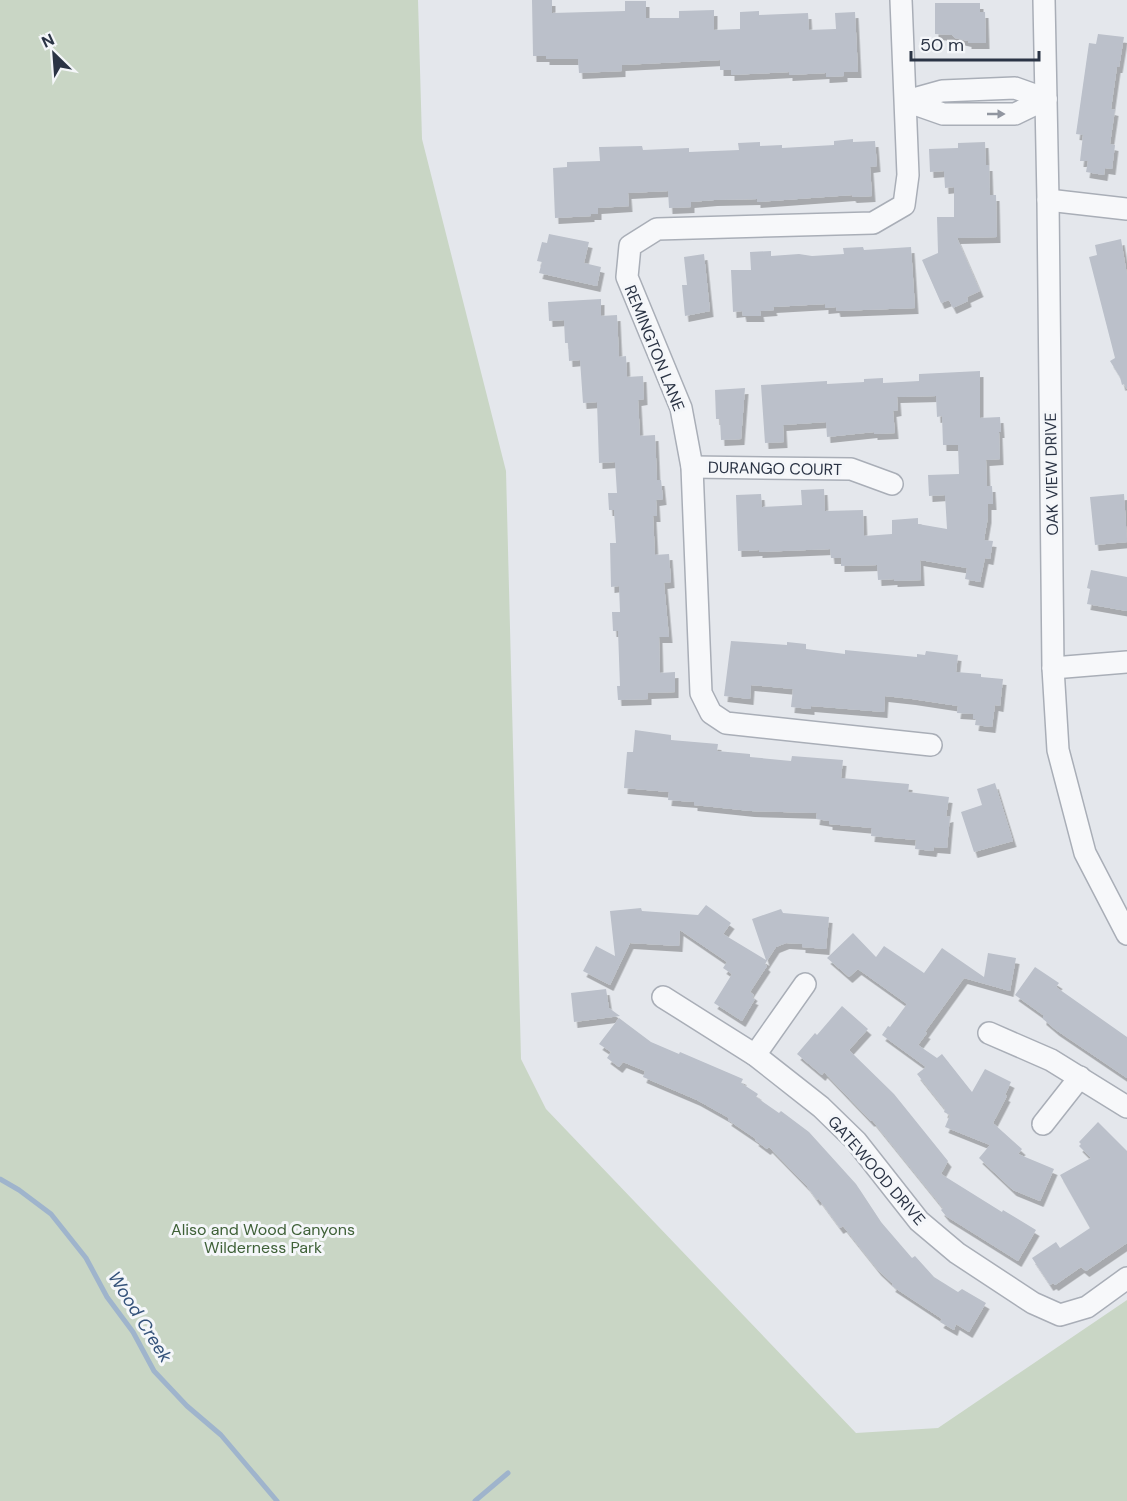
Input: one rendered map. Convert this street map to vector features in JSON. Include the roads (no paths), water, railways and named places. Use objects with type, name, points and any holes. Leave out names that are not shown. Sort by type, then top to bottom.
[{"type":"street","name":"REMINGTON LANE","points":[[901,0],[908,175],[904,204],[873,223],[657,229],[630,246],[627,277],[681,408],[692,467],[701,693],[711,713],[726,723],[931,745]]},
{"type":"street","name":"OAK VIEW DRIVE","points":[[1044,0],[1053,668],[1058,750],[1084,853],[1127,934]]},
{"type":"street","points":[[906,101],[942,91],[1015,88],[1046,99]]},
{"type":"street","points":[[964,90],[966,114]]},
{"type":"street","points":[[906,101],[942,114],[1015,114],[1046,99]]},
{"type":"street","points":[[1048,200],[1127,209]]},
{"type":"street","name":"DURANGO COURT","points":[[692,467],[851,469],[892,484]]},
{"type":"street","points":[[1053,668],[1127,662]]},
{"type":"street","points":[[755,1055],[805,984]]},
{"type":"street","name":"GATEWOOD DRIVE","points":[[663,997],[755,1055],[821,1107],[856,1141],[919,1221],[957,1253],[1033,1303],[1060,1315],[1087,1307],[1127,1278]]},
{"type":"street","points":[[989,1033],[1051,1060],[1127,1107]]},
{"type":"street","points":[[1043,1124],[1080,1077]]},
{"type":"waterway","name":"Wood Creek","points":[[0,1179],[51,1214],[86,1258],[107,1297],[133,1332],[154,1371],[187,1406],[221,1435],[277,1501]]},
{"type":"waterway","points":[[475,1501],[508,1473]]},
{"type":"park label","name":"Aliso and Wood Canyons Wilderness Park","points":[[263,1238]]}]
